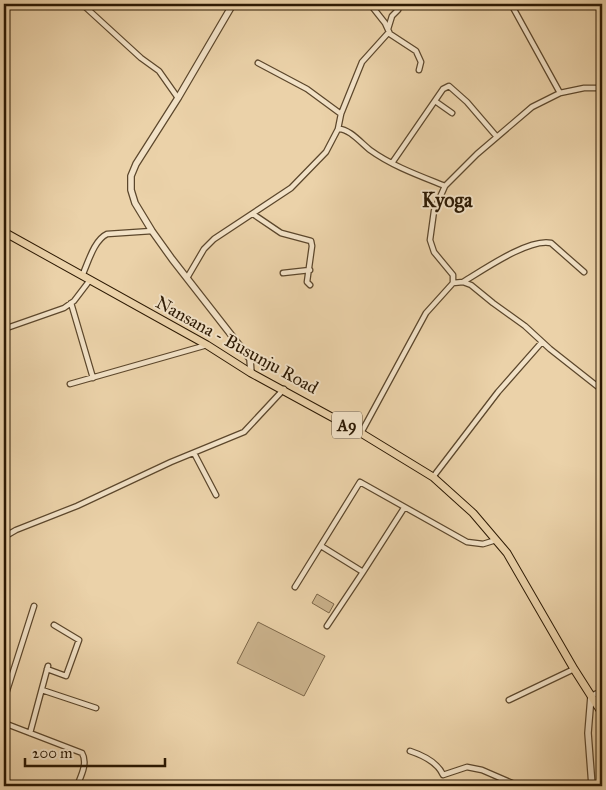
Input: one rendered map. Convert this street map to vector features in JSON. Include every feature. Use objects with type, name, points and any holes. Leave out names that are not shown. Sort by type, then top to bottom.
[{"type":"main road","name":"Nansana - Busunju Road","points":[[4,232],[207,345],[251,373],[361,432],[433,477],[473,513],[507,553],[574,669],[602,713]]},
{"type":"street","points":[[82,4],[141,58],[159,71],[178,98]]},
{"type":"street","points":[[233,4],[178,98],[136,164],[131,176],[131,190],[135,203],[152,231],[250,359],[251,373]]},
{"type":"street","points":[[370,4],[397,40],[416,51],[421,62],[419,70]]},
{"type":"street","points":[[511,4],[560,93]]},
{"type":"street","points":[[187,278],[204,249],[214,239],[291,188],[326,152],[338,129],[341,114],[362,62],[388,30],[392,16],[398,10]]},
{"type":"street","points":[[258,63],[307,89],[341,114]]},
{"type":"street","points":[[392,163],[435,101],[446,87],[449,86],[467,102],[497,137]]},
{"type":"street","points":[[453,284],[453,275],[434,252],[430,240],[434,211],[445,186],[457,173],[532,107],[560,93],[584,88],[602,88]]},
{"type":"street","points":[[435,101],[452,114]]},
{"type":"street","points":[[338,129],[345,130],[373,152],[392,163],[445,186]]},
{"type":"street","points":[[253,214],[281,233],[311,241],[310,270],[307,282],[310,285]]},
{"type":"street","points":[[82,276],[95,247],[103,236],[107,234],[152,231]]},
{"type":"street","points":[[361,432],[426,313],[453,284],[463,282],[523,248],[544,242],[551,244],[584,272]]},
{"type":"street","points":[[283,272],[310,270]]},
{"type":"street","points":[[4,329],[64,308],[71,303],[90,280]]},
{"type":"street","points":[[463,282],[472,285],[492,303],[525,326],[602,390]]},
{"type":"street","points":[[71,303],[93,378]]},
{"type":"street","points":[[433,477],[498,392],[542,342]]},
{"type":"street","points":[[70,384],[207,345]]},
{"type":"street","points":[[4,537],[16,530],[77,506],[244,432],[284,389]]},
{"type":"street","points":[[194,453],[216,495]]},
{"type":"street","points":[[295,587],[360,482],[467,542],[483,544],[496,540]]},
{"type":"street","points":[[327,626],[404,508]]},
{"type":"street","points":[[321,546],[363,572]]},
{"type":"street","points":[[4,700],[34,606]]},
{"type":"street","points":[[30,734],[48,668],[66,676],[79,640],[54,626]]},
{"type":"street","points":[[509,700],[574,669]]},
{"type":"street","points":[[42,690],[96,708]]},
{"type":"street","points":[[592,786],[588,732],[591,696],[602,691]]},
{"type":"street","points":[[4,723],[82,753],[84,764],[77,786]]},
{"type":"street","points":[[410,751],[434,764],[443,775],[468,767],[482,770],[519,786]]},
{"type":"shaded area","points":[[317,594],[334,604],[329,613],[312,603]]},
{"type":"shaded area","points":[[258,622],[325,656],[304,696],[237,663]]},
{"type":"district","name":"Kyoga","points":[[447,200]]}]
